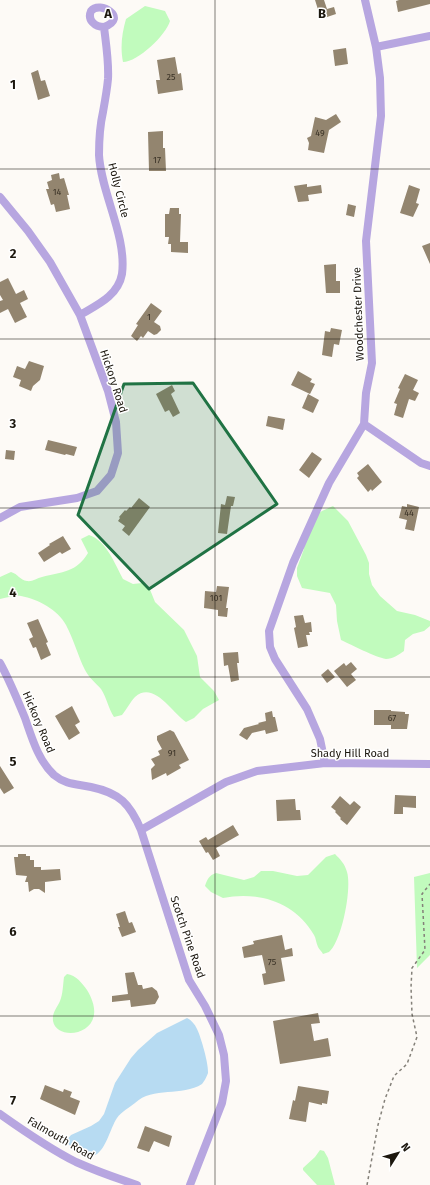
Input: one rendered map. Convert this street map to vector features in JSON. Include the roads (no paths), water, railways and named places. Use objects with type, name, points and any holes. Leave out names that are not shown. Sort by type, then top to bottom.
[{"type":"street","name":"Woodchester Drive","points":[[325,763],[320,739],[307,709],[275,659],[270,648],[269,631],[293,563],[326,490],[364,424],[366,393],[372,363],[366,241],[380,116],[380,78],[376,47],[365,0]]},
{"type":"street","name":"Holly Circle","points":[[80,315],[108,298],[117,289],[122,274],[122,253],[116,225],[104,184],[99,155],[102,113],[108,78],[104,27]]},
{"type":"street","points":[[376,47],[430,36]]},
{"type":"street","name":"Hickory Road","points":[[0,197],[28,231],[50,262],[80,315],[108,391],[116,422],[118,453],[111,475],[97,491],[77,498],[20,507],[0,518]]},
{"type":"street","points":[[364,424],[421,463],[430,466]]},
{"type":"street","name":"Hickory Road","points":[[0,663],[10,681],[34,743],[44,762],[51,771],[70,784],[92,787],[114,795],[127,804],[141,830]]},
{"type":"street","name":"Shady Hill Road","points":[[141,830],[226,782],[257,771],[325,763],[430,764]]},
{"type":"street","name":"Scotch Pine Road","points":[[141,830],[189,980],[220,1034],[224,1055],[226,1081],[222,1103],[190,1185]]},
{"type":"street","name":"Falmouth Road","points":[[0,1114],[32,1136],[75,1162],[137,1185]]},
{"type":"water","points":[[187,1018],[193,1022],[196,1027],[201,1038],[206,1058],[208,1073],[202,1084],[186,1090],[159,1093],[142,1098],[119,1116],[114,1122],[104,1145],[97,1154],[89,1157],[74,1150],[66,1141],[71,1135],[99,1121],[104,1114],[115,1083],[131,1058],[157,1033]]}]
